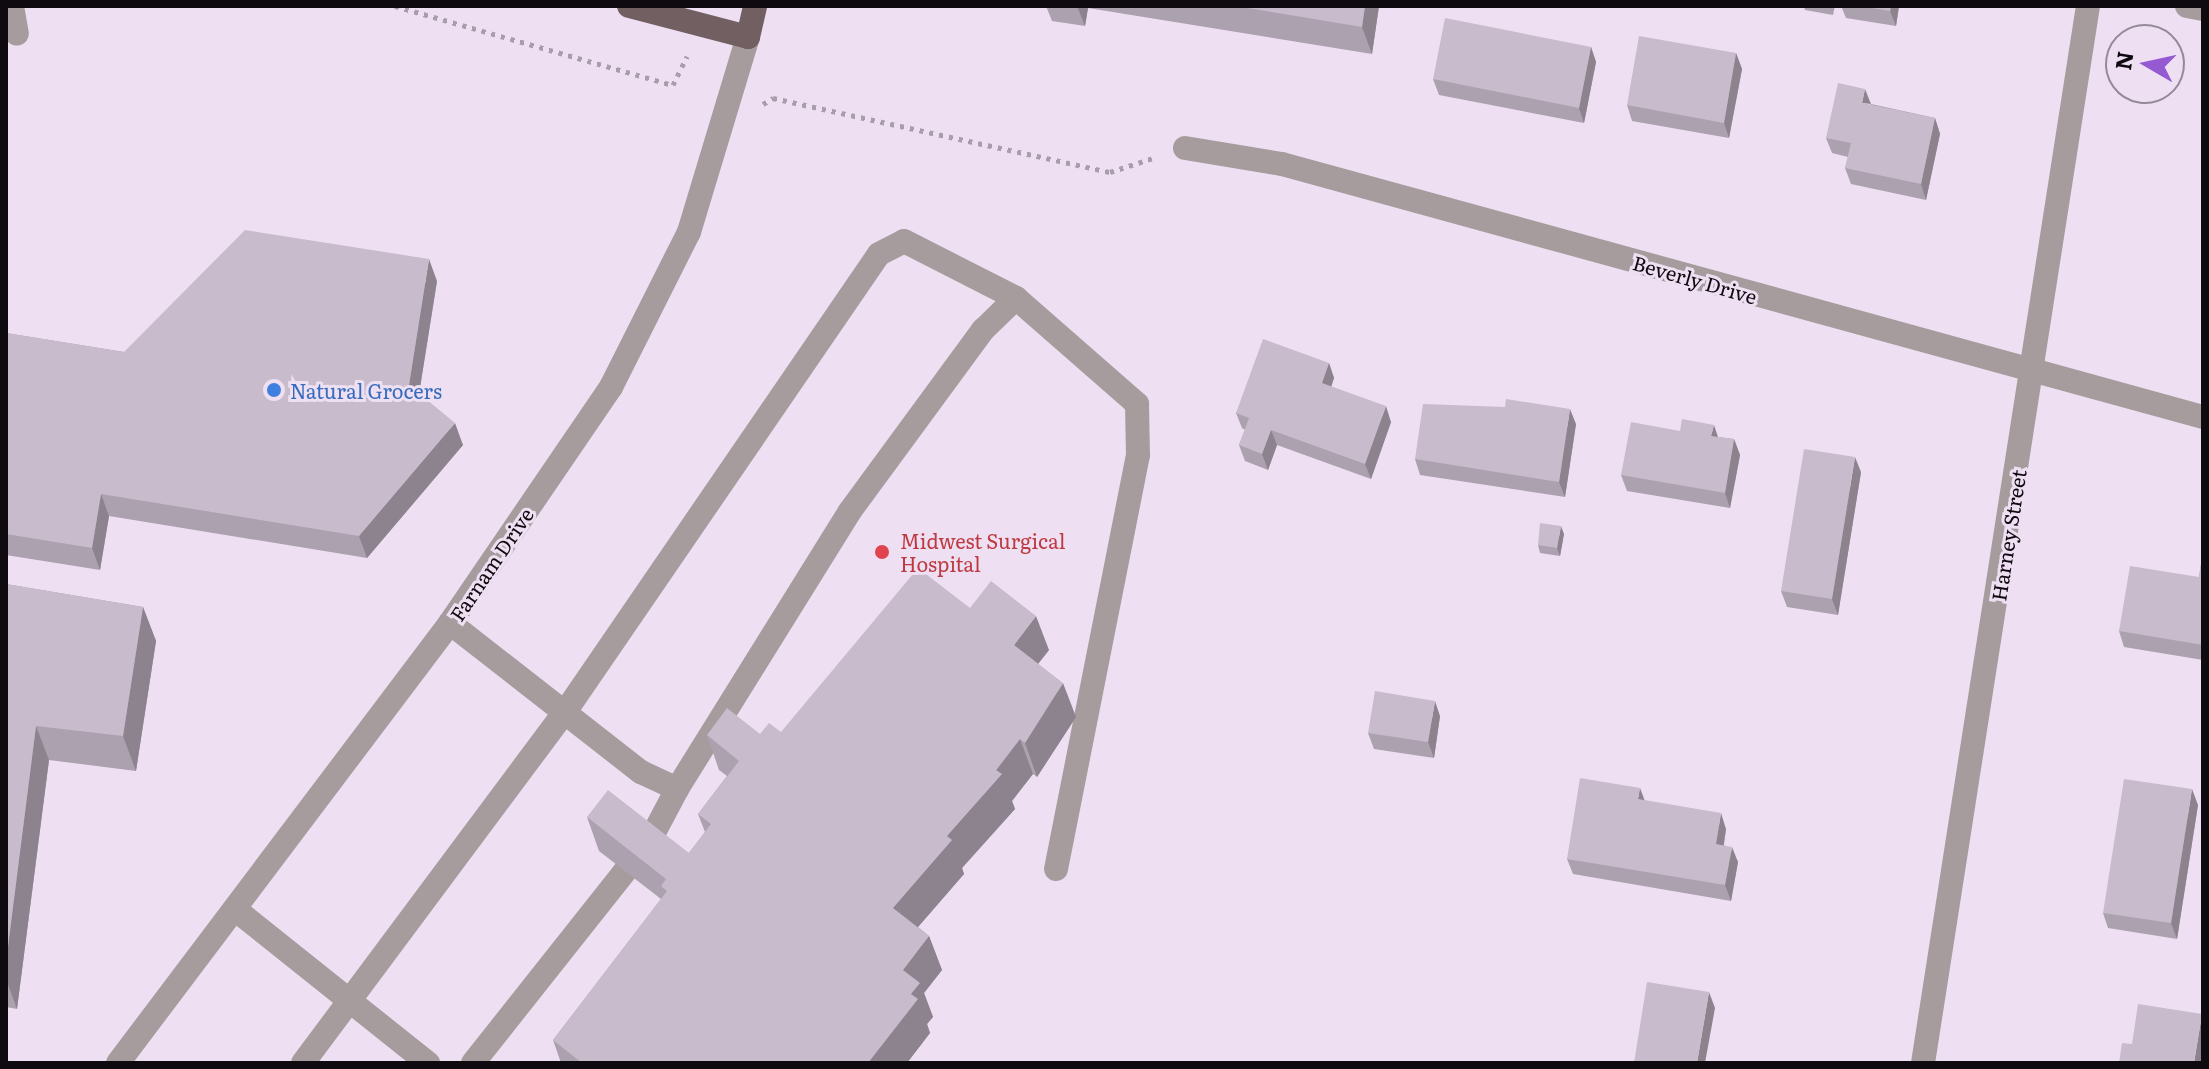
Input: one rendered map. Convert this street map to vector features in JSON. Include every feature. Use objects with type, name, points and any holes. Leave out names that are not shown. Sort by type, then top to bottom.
[{"type":"main road","points":[[629,6],[748,37]]},
{"type":"main road","name":"Farnam Drive","points":[[748,37],[755,6]]},
{"type":"street","points":[[12,6],[17,34]]},
{"type":"street","name":"Harney Street","points":[[1923,1063],[2088,6]]},
{"type":"street","points":[[2187,6],[2203,9]]},
{"type":"street","name":"Farnam Drive","points":[[118,1063],[450,623],[611,387],[658,301],[712,164],[748,37]]},
{"type":"street","name":"Beverly Drive","points":[[1185,148],[1282,164],[2032,373],[2203,417]]},
{"type":"street","points":[[303,1063],[565,712],[879,254],[904,241],[1016,298],[1137,404],[1138,455],[1056,869]]},
{"type":"street","points":[[647,846],[677,789],[850,511],[983,330],[1016,298]]},
{"type":"street","points":[[450,623],[641,772],[677,789]]},
{"type":"street","points":[[473,1063],[625,871]]},
{"type":"street","points":[[236,910],[428,1063]]},
{"type":"path","points":[[395,6],[673,85],[700,24]]},
{"type":"path","points":[[756,107],[773,98],[1110,172],[1185,148]]},
{"type":"building","points":[[1235,6],[1365,6],[1362,27]]},
{"type":"building","points":[[1860,6],[1891,6],[1890,11]]},
{"type":"building","points":[[1445,18],[1591,47],[1579,108],[1433,79]]},
{"type":"building","points":[[1639,36],[1736,53],[1724,123],[1627,105]]},
{"type":"building","points":[[1838,83],[1865,89],[1862,103],[1935,118],[1921,184],[1845,168],[1851,143],[1826,138]]},
{"type":"building","name":"Natural Grocers","points":[[245,230],[429,259],[409,385],[455,423],[359,536],[101,494],[92,548],[6,534],[6,333],[124,352]]},
{"type":"building","points":[[1263,339],[1329,363],[1322,383],[1386,406],[1365,464],[1271,430],[1262,454],[1239,445],[1249,418],[1236,413]]},
{"type":"building","points":[[1506,399],[1570,409],[1559,482],[1415,459],[1423,404],[1505,407]]},
{"type":"building","points":[[1682,419],[1714,425],[1711,436],[1734,439],[1725,493],[1621,475],[1631,422],[1680,431]]},
{"type":"building","points":[[1804,449],[1855,457],[1832,599],[1781,591]]},
{"type":"building","points":[[1540,523],[1561,526],[1557,548],[1538,545]]},
{"type":"building","points":[[2203,551],[2203,645],[2119,631],[2130,566],[2199,577]]},
{"type":"building","points":[[918,568],[970,608],[991,581],[1036,616],[1014,645],[1063,683],[1025,743],[1020,739],[996,770],[1002,774],[947,836],[952,840],[893,908],[929,936],[903,970],[920,983],[911,994],[918,999],[868,1063],[582,1063],[553,1040],[667,891],[661,886],[666,879],[587,817],[608,790],[689,853],[711,824],[698,814],[739,761],[707,735],[727,708],[760,734],[769,723],[781,732]]},
{"type":"building","points":[[6,584],[143,607],[123,736],[36,726],[6,962]]},
{"type":"building","points":[[1375,691],[1435,701],[1428,742],[1368,733]]},
{"type":"building","points":[[1580,778],[1640,788],[1638,799],[1721,813],[1716,844],[1732,847],[1725,885],[1567,859]]},
{"type":"building","points":[[2124,779],[2192,789],[2171,923],[2103,913]]},
{"type":"building","points":[[1647,982],[1709,992],[1697,1063],[1634,1063]]},
{"type":"building","points":[[2138,1004],[2202,1014],[2194,1063],[2119,1063],[2122,1043],[2132,1044]]},
{"type":"place","name":"Natural Grocers","points":[[274,390]]},
{"type":"place","name":"Midwest Surgical Hospital","points":[[882,552]]}]
